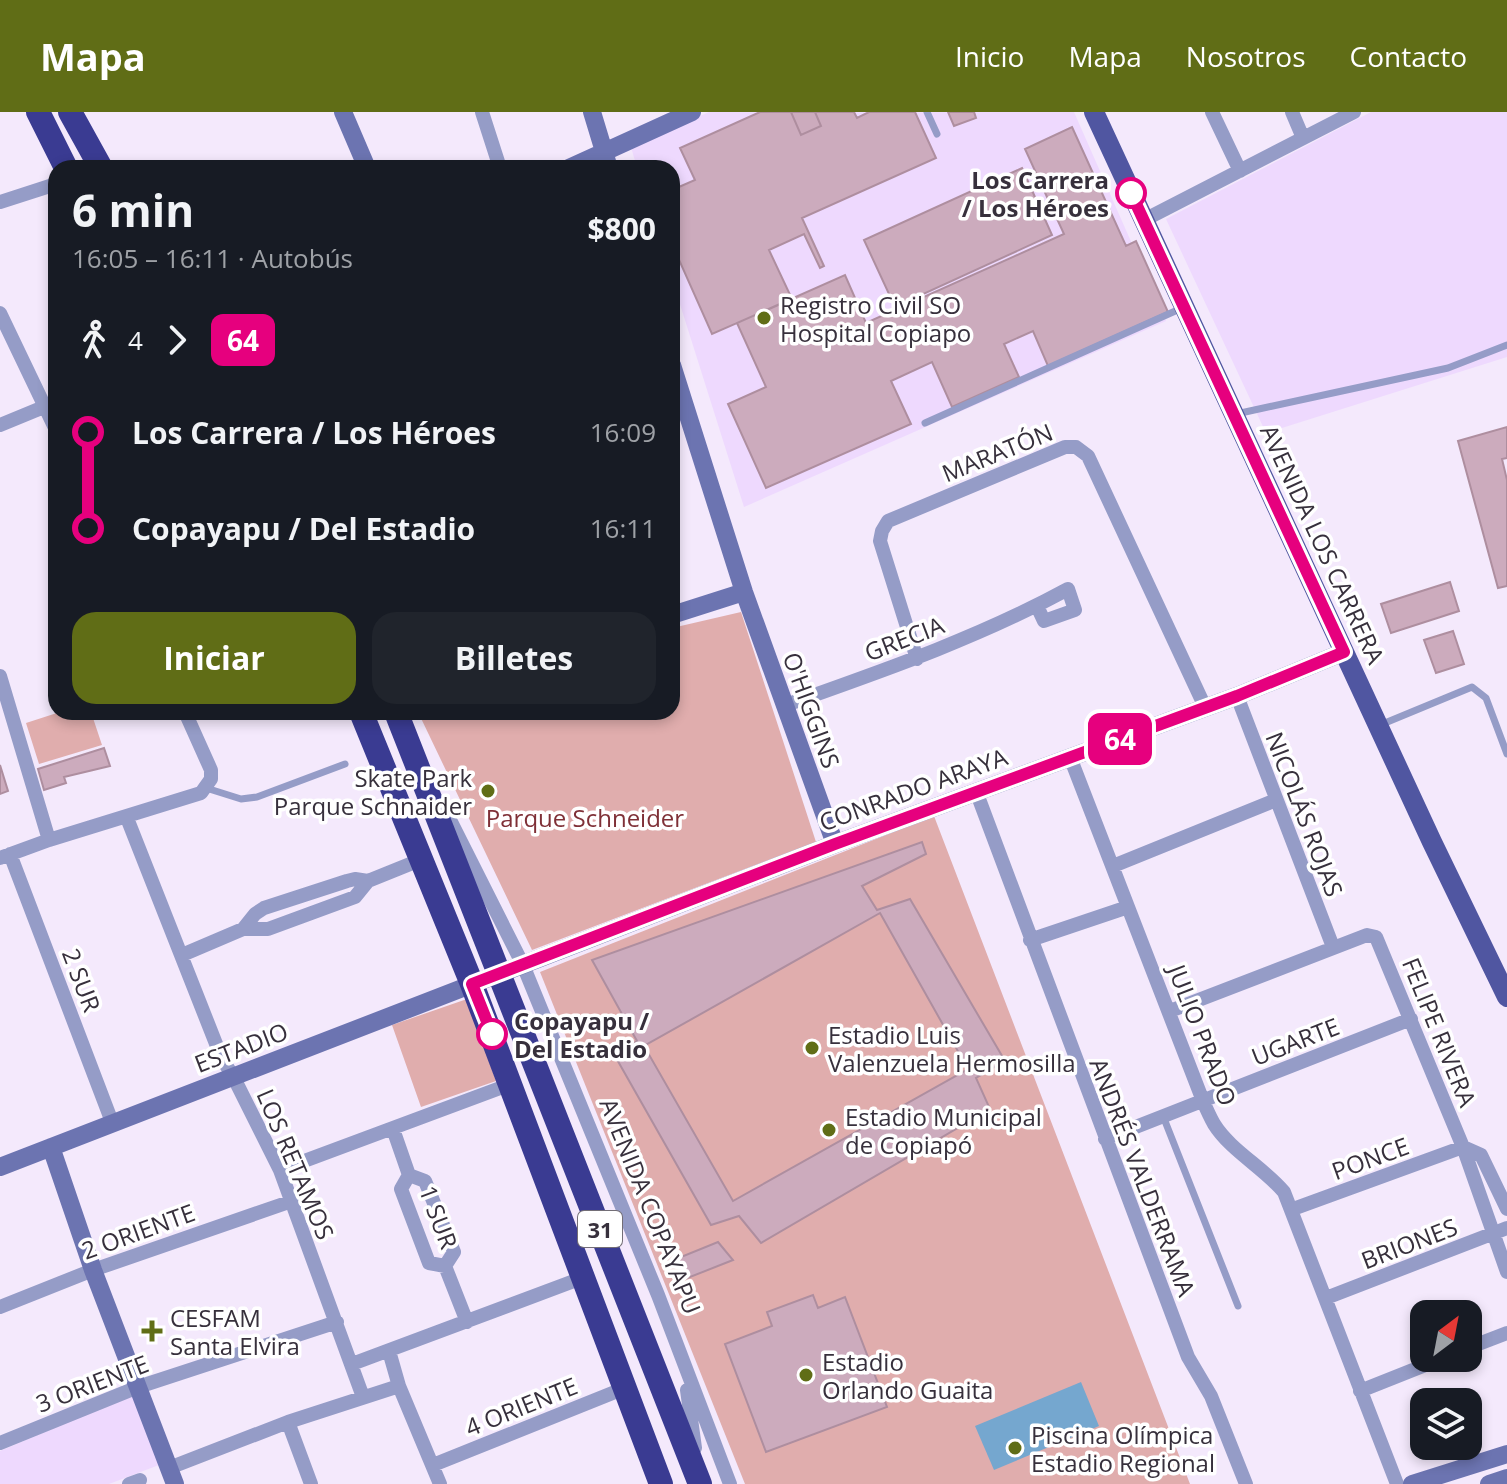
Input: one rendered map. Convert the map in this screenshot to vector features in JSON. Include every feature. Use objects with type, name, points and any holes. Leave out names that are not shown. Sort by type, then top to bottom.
[{"type":"highway","points":[[38,112],[62,160]]},
{"type":"highway","points":[[70,112],[94,160]]},
{"type":"highway","name":"31","points":[[367,720],[511,1084],[661,1484]]},
{"type":"highway","name":"AVENIDA COPAYAPU","points":[[400,720],[512,970],[699,1482]]},
{"type":"main road","name":"AVENIDA LOS CARRERA","points":[[1094,112],[1507,997]]},
{"type":"street","points":[[343,112],[364,160]]},
{"type":"street","points":[[482,112],[497,160]]},
{"type":"street","points":[[592,112],[607,160],[692,112]]},
{"type":"street","points":[[1212,112],[1240,171]]},
{"type":"street","points":[[1292,112],[1303,138]]},
{"type":"street","points":[[1144,220],[1354,112]]},
{"type":"street","points":[[0,202],[48,187]]},
{"type":"street","points":[[0,313],[48,399]]},
{"type":"street","name":"O'HIGGINS","points":[[680,390],[744,592],[835,844]]},
{"type":"street","points":[[0,425],[48,405]]},
{"type":"street","name":"MARATÓN","points":[[917,659],[880,541],[885,525],[888,521],[1073,446],[1088,456],[1205,707]]},
{"type":"street","points":[[680,612],[744,592]]},
{"type":"street","name":"GRECIA","points":[[786,705],[917,659],[1037,606]]},
{"type":"street","name":"CONRADO ARAYA","points":[[512,970],[835,844],[1237,696],[1344,652]]},
{"type":"street","points":[[0,676],[49,840]]},
{"type":"street","name":"NICOLÁS ROJAS","points":[[1237,696],[1333,947]]},
{"type":"street","points":[[5,856],[196,796],[206,788],[211,779],[211,770],[189,720]]},
{"type":"street","name":"JULIO PRADO","points":[[1070,757],[1203,1101],[1215,1125],[1274,1179],[1293,1209],[1397,1484]]},
{"type":"street","name":"ANDRÉS VALDERRAMA","points":[[976,791],[1188,1357],[1211,1396],[1246,1484]]},
{"type":"street","points":[[1113,866],[1276,800]]},
{"type":"street","name":"LOS RETAMOS","points":[[127,818],[222,1059],[280,1170],[363,1397]]},
{"type":"street","name":"2 SUR","points":[[5,856],[112,1122]]},
{"type":"street","points":[[182,955],[243,929],[268,929],[355,897],[368,881],[420,860]]},
{"type":"street","points":[[1030,940],[1128,907]]},
{"type":"street","name":"FELIPE RIVERA","points":[[1333,947],[1367,935],[1378,939],[1463,1147],[1501,1231],[1507,1272]]},
{"type":"street","points":[[1170,1011],[1333,947]]},
{"type":"street","name":"ESTADIO","points":[[1,1165],[512,970]]},
{"type":"street","name":"AVENIDA COPAYAPU","points":[[512,970],[658,1295],[730,1484]]},
{"type":"street","name":"UGARTE","points":[[1105,1139],[1411,1019]]},
{"type":"street","points":[[280,1170],[511,1084]]},
{"type":"street","name":"1 SUR","points":[[393,1129],[409,1175],[401,1189],[429,1263],[445,1266]]},
{"type":"street","points":[[51,1147],[93,1270],[172,1476],[288,1422],[399,1386]]},
{"type":"street","name":"FELIPE RIVERA","points":[[1463,1147],[1481,1155],[1507,1209]]},
{"type":"street","name":"PONCE","points":[[1293,1209],[1463,1147]]},
{"type":"street","name":"1 SUR","points":[[409,1175],[425,1181],[454,1252],[445,1266]]},
{"type":"street","name":"2 ORIENTE","points":[[0,1307],[93,1270],[292,1201]]},
{"type":"street","name":"BRIONES","points":[[1326,1298],[1501,1231]]},
{"type":"street","name":"1 SUR","points":[[445,1266],[467,1322]]},
{"type":"street","points":[[352,1364],[582,1278]]},
{"type":"street","name":"3 ORIENTE","points":[[0,1443],[138,1387],[337,1322]]},
{"type":"street","points":[[1482,1343],[1507,1333]]},
{"type":"street","points":[[389,1351],[399,1386],[440,1484]]},
{"type":"street","name":"AVENIDA COPAYAPU","points":[[683,1365],[699,1482]]},
{"type":"street","points":[[1360,1391],[1410,1371]]},
{"type":"street","name":"4 ORIENTE","points":[[433,1465],[625,1388]]},
{"type":"street","points":[[288,1422],[311,1484]]},
{"type":"street","points":[[1412,1484],[1507,1454]]},
{"type":"street","points":[[1489,1484],[1507,1478]]},
{"type":"lane","points":[[927,112],[937,134]]},
{"type":"lane","points":[[925,423],[1184,307]]},
{"type":"lane","points":[[1234,414],[1448,368],[1507,345]]},
{"type":"lane","points":[[1378,726],[1472,687],[1486,698],[1507,754]]},
{"type":"lane","points":[[206,788],[241,799],[257,797],[345,764]]},
{"type":"lane","points":[[1163,1116],[1238,1306]]},
{"type":"shaded area","points":[[709,112],[1074,112],[1166,321],[744,507],[680,304],[680,160],[635,160],[631,147]]},
{"type":"shaded area","points":[[1371,112],[1507,112],[1507,357],[1266,433],[1166,219]]},
{"type":"shaded area","points":[[132,1395],[159,1465],[109,1484],[0,1484],[0,1451]]},
{"type":"green space","name":"Parque Schneider","points":[[741,612],[816,842],[532,950],[422,720],[680,720],[680,626]]},
{"type":"green space","points":[[48,716],[48,720],[94,720],[102,745],[39,764],[26,723]]},
{"type":"green space","name":"Estadio Municipal de Copiapó","points":[[934,816],[1190,1484],[745,1484],[540,972]]},
{"type":"green space","points":[[467,999],[496,1081],[421,1107],[392,1025]]},
{"type":"water","name":"Piscina Olímpica Estadio Regional","points":[[1081,1382],[1099,1426],[994,1470],[975,1426]]},
{"type":"building","points":[[760,112],[791,112],[801,135],[821,126],[815,112],[854,112],[857,118],[869,112],[915,112],[936,158],[802,218],[824,266],[820,268],[804,234],[769,250],[792,299],[712,334],[680,262],[680,187],[695,180],[680,148]]},
{"type":"building","points":[[791,112],[815,112],[821,126],[801,135]]},
{"type":"building","points":[[948,112],[974,112],[976,118],[954,126]]},
{"type":"building","points":[[1072,127],[1126,246],[1136,241],[1168,312],[1048,366],[1033,331],[1004,344],[1019,377],[952,407],[932,362],[891,381],[911,424],[766,488],[728,404],[766,387],[737,323],[845,275],[866,323],[1064,234],[1025,149]]},
{"type":"building","points":[[1022,168],[1052,235],[895,307],[864,240]]},
{"type":"building","points":[[1507,427],[1507,458],[1502,459],[1507,480],[1507,586],[1498,588],[1458,441]]},
{"type":"building","points":[[1450,582],[1459,611],[1391,633],[1381,604]]},
{"type":"building","points":[[1453,631],[1464,664],[1436,673],[1424,640]]},
{"type":"building","points":[[104,748],[110,766],[64,777],[66,783],[44,790],[38,769]]},
{"type":"building","points":[[0,765],[8,791],[0,794]]},
{"type":"building","points":[[922,842],[926,854],[862,886],[877,910],[910,899],[1005,1061],[976,1078],[990,1109],[761,1243],[739,1216],[711,1225],[615,1056],[637,1041],[592,960]],"holes":[[[880,913],[968,1069],[733,1201],[644,1046]]]},
{"type":"building","points":[[718,1242],[733,1260],[685,1279],[676,1259]]},
{"type":"building","name":"Estadio Orlando Guaita","points":[[813,1295],[818,1308],[845,1297],[887,1407],[766,1452],[725,1344],[772,1326],[767,1312]]},
{"type":"bus line","name":"64","points":[[492,1034],[472,984],[835,844],[1237,696],[1344,652],[1131,193]]},
{"type":"place","name":"Los Carrera / Los Héroes","points":[[1131,193]]},
{"type":"place","name":"Registro Civil SO Hospital Copiapo","points":[[764,318]]},
{"type":"place","name":"Skate Park Parque Schnaider","points":[[488,791]]},
{"type":"place","name":"Copayapu / Del Estadio","points":[[492,1034]]},
{"type":"place","name":"Estadio Luis Valenzuela Hermosilla","points":[[812,1048]]},
{"type":"place","name":"Estadio Municipal de Copiapó","points":[[829,1130]]},
{"type":"place","name":"CESFAM Santa Elvira","points":[[152,1331]]},
{"type":"place","name":"Estadio Orlando Guaita","points":[[806,1375]]},
{"type":"place","name":"Piscina Olímpica Estadio Regional","points":[[1015,1448]]}]
